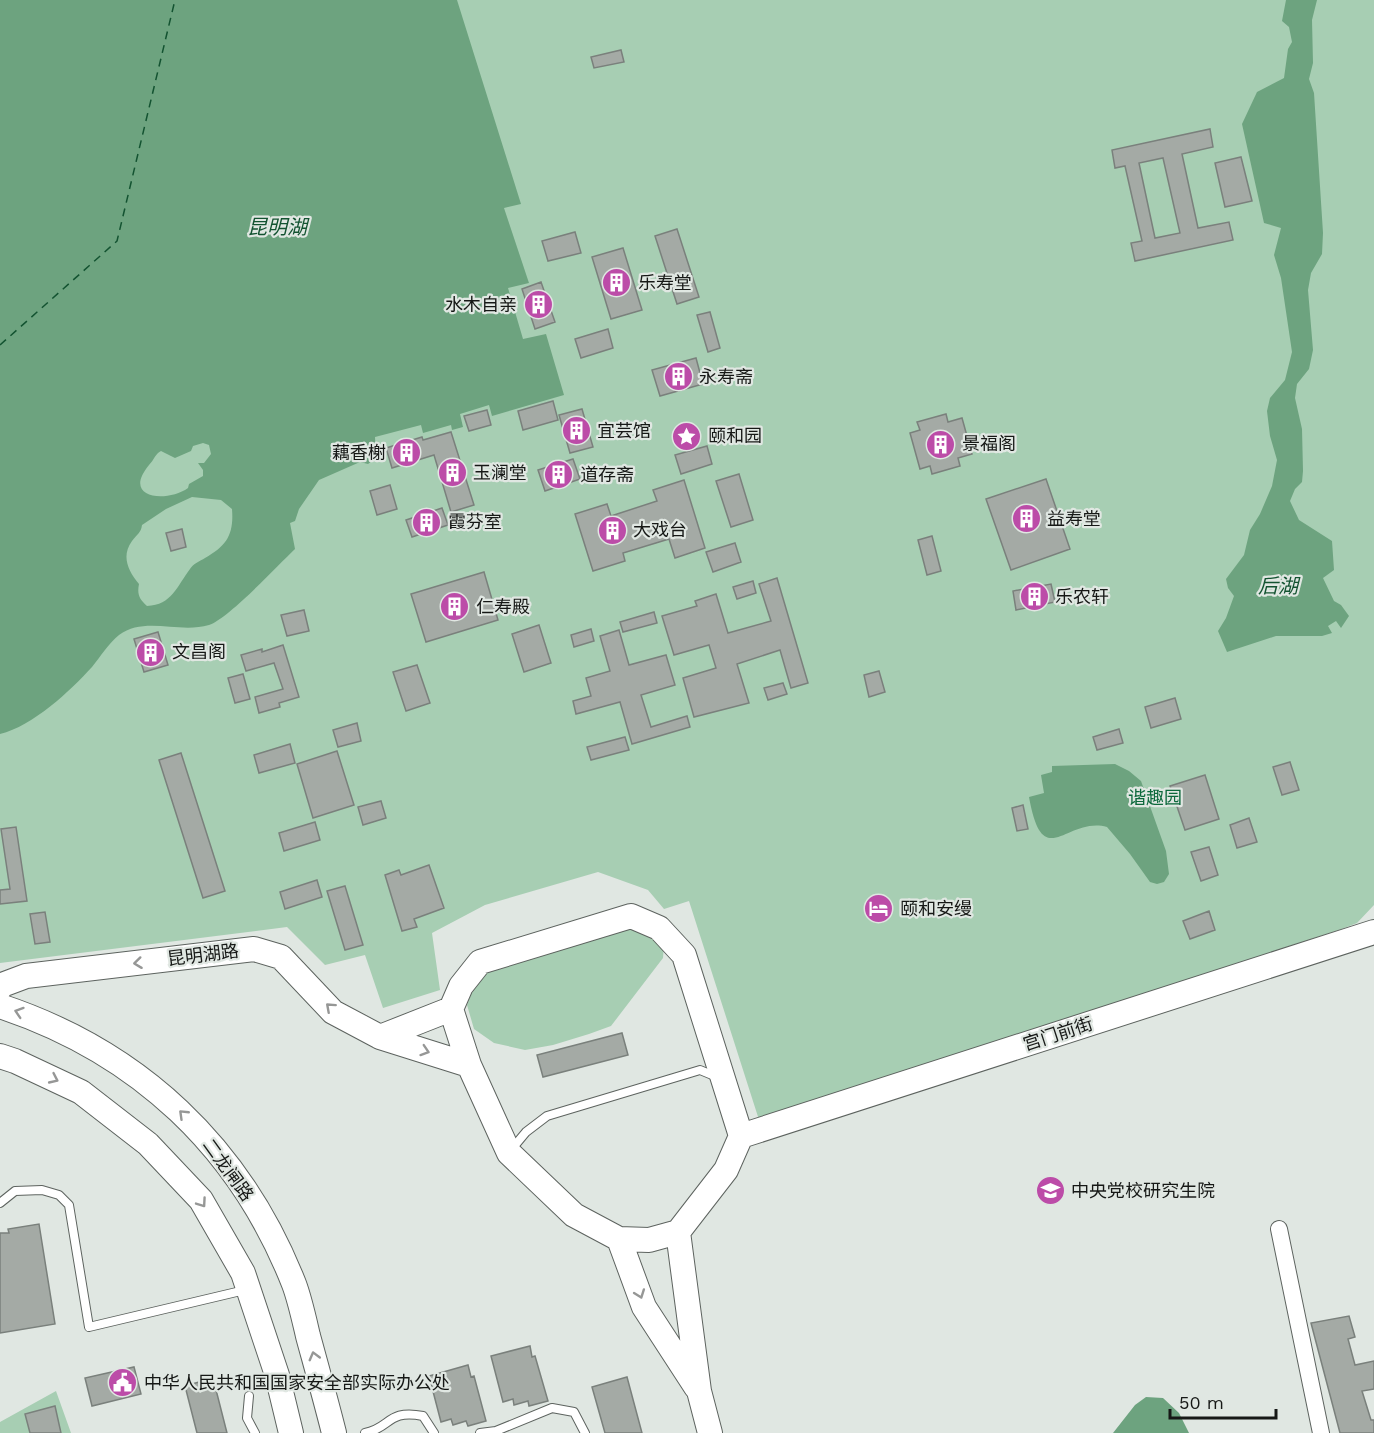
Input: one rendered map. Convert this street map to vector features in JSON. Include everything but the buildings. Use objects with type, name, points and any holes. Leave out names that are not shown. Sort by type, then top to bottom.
[{"type":"street","points":[[631,916],[659,928],[684,955],[741,1136],[726,1170],[678,1232],[649,1240],[619,1239],[574,1215],[509,1153],[469,1065],[451,1009],[461,986],[480,962],[631,916]]},
{"type":"street","name":"宫门前街","points":[[741,1136],[1374,932]]},
{"type":"street","name":"昆明湖路","points":[[0,988],[2,985],[26,976],[254,949],[281,957],[333,1012],[380,1037],[469,1065]]},
{"type":"street","name":"二龙闸路","points":[[0,1006],[40,1021],[99,1050],[127,1068],[156,1090],[215,1148],[240,1183],[273,1239],[294,1286],[334,1433]]},
{"type":"street","points":[[380,1037],[451,1009]]},
{"type":"street","points":[[0,1056],[81,1092],[148,1144],[201,1200],[243,1273],[277,1375],[291,1433]]},
{"type":"street","points":[[1279,1229],[1321,1433]]},
{"type":"street","points":[[678,1232],[699,1391],[711,1433]]},
{"type":"street","points":[[619,1239],[644,1307],[699,1391]]},
{"type":"lane","points":[[509,1153],[526,1132],[547,1116],[700,1070],[723,1079]]},
{"type":"lane","points":[[0,1203],[15,1191],[42,1190],[59,1195],[69,1205],[89,1327],[249,1290]]},
{"type":"lane","points":[[249,1396],[247,1419],[255,1433]]},
{"type":"lane","points":[[480,1433],[496,1431],[552,1408],[574,1412],[585,1433]]},
{"type":"lane","points":[[365,1433],[395,1416],[408,1413],[423,1416],[434,1433]]},
{"type":"green space","name":"颐和园","points":[[0,0],[1374,0],[1374,905],[1357,923],[1339,930],[760,1123],[689,901],[664,909],[648,890],[598,872],[485,905],[432,933],[440,990],[383,1008],[365,955],[325,965],[287,927],[0,963]]},
{"type":"green space","points":[[627,926],[645,931],[664,944],[663,958],[611,1026],[553,1045],[525,1050],[494,1043],[474,1029],[467,1005],[476,981],[496,966]]},
{"type":"green space","points":[[56,1391],[71,1433],[0,1433],[0,1422]]},
{"type":"water","name":"昆明湖","points":[[0,0],[457,0],[521,204],[504,208],[529,283],[508,288],[523,339],[546,334],[564,395],[492,416],[489,405],[460,414],[463,427],[452,430],[451,425],[423,433],[421,425],[375,437],[376,458],[368,464],[360,462],[319,480],[299,509],[295,521],[290,523],[295,549],[228,613],[209,625],[198,627],[151,626],[129,629],[115,638],[92,667],[50,707],[25,724],[0,734]],"holes":[[[203,443],[209,445],[211,454],[204,463],[198,463],[203,470],[203,476],[189,484],[188,488],[169,496],[150,495],[143,491],[140,485],[142,476],[159,452],[175,458],[191,451],[193,446]],[[192,497],[221,500],[232,509],[232,526],[228,538],[219,549],[191,567],[173,594],[162,602],[147,606],[139,596],[139,584],[127,563],[129,547],[140,532],[142,525],[166,509]]]},
{"type":"water","name":"后湖","points":[[1286,0],[1317,0],[1312,20],[1313,63],[1309,79],[1314,93],[1323,233],[1322,254],[1311,273],[1308,290],[1313,350],[1309,369],[1297,384],[1295,398],[1302,429],[1302,482],[1295,489],[1290,501],[1299,520],[1332,541],[1334,570],[1323,578],[1334,601],[1341,605],[1349,616],[1341,628],[1336,621],[1328,626],[1332,633],[1322,636],[1276,636],[1227,652],[1218,631],[1226,618],[1234,596],[1228,588],[1226,579],[1244,555],[1250,530],[1272,486],[1277,460],[1270,436],[1267,411],[1270,398],[1285,380],[1292,352],[1281,278],[1274,255],[1281,228],[1264,223],[1242,124],[1257,92],[1284,78],[1288,49],[1292,42],[1289,27],[1282,21]]},
{"type":"water","points":[[1115,764],[1129,771],[1141,781],[1166,851],[1169,874],[1164,882],[1157,884],[1150,882],[1107,827],[1092,826],[1049,838],[1041,833],[1035,820],[1029,797],[1044,793],[1041,775],[1052,772],[1052,766]]},
{"type":"water","points":[[1146,1397],[1163,1398],[1179,1413],[1189,1433],[1113,1433],[1135,1405]]},
{"type":"ferry route","points":[[0,345],[117,241],[175,0]]},
{"type":"place","name":"乐寿堂","points":[[617,283]]},
{"type":"place","name":"水木自亲","points":[[538,305]]},
{"type":"place","name":"永寿斋","points":[[678,377]]},
{"type":"place","name":"宜芸馆","points":[[576,431]]},
{"type":"place","name":"颐和园","points":[[687,436]]},
{"type":"place","name":"景福阁","points":[[941,444]]},
{"type":"place","name":"藕香榭","points":[[407,453]]},
{"type":"place","name":"玉澜堂","points":[[452,473]]},
{"type":"place","name":"道存斋","points":[[559,475]]},
{"type":"place","name":"益寿堂","points":[[1026,519]]},
{"type":"place","name":"霞芬室","points":[[427,522]]},
{"type":"place","name":"大戏台","points":[[612,530]]},
{"type":"place","name":"乐农轩","points":[[1034,597]]},
{"type":"place","name":"仁寿殿","points":[[455,607]]},
{"type":"place","name":"文昌阁","points":[[151,652]]},
{"type":"place","name":"颐和安缦","points":[[879,909]]},
{"type":"place","name":"中央党校研究生院","points":[[1050,1191]]},
{"type":"place","name":"中华人民共和国国家安全部实际办公处","points":[[123,1383]]},
{"type":"park label","name":"谐趣园","points":[[1155,798]]}]
